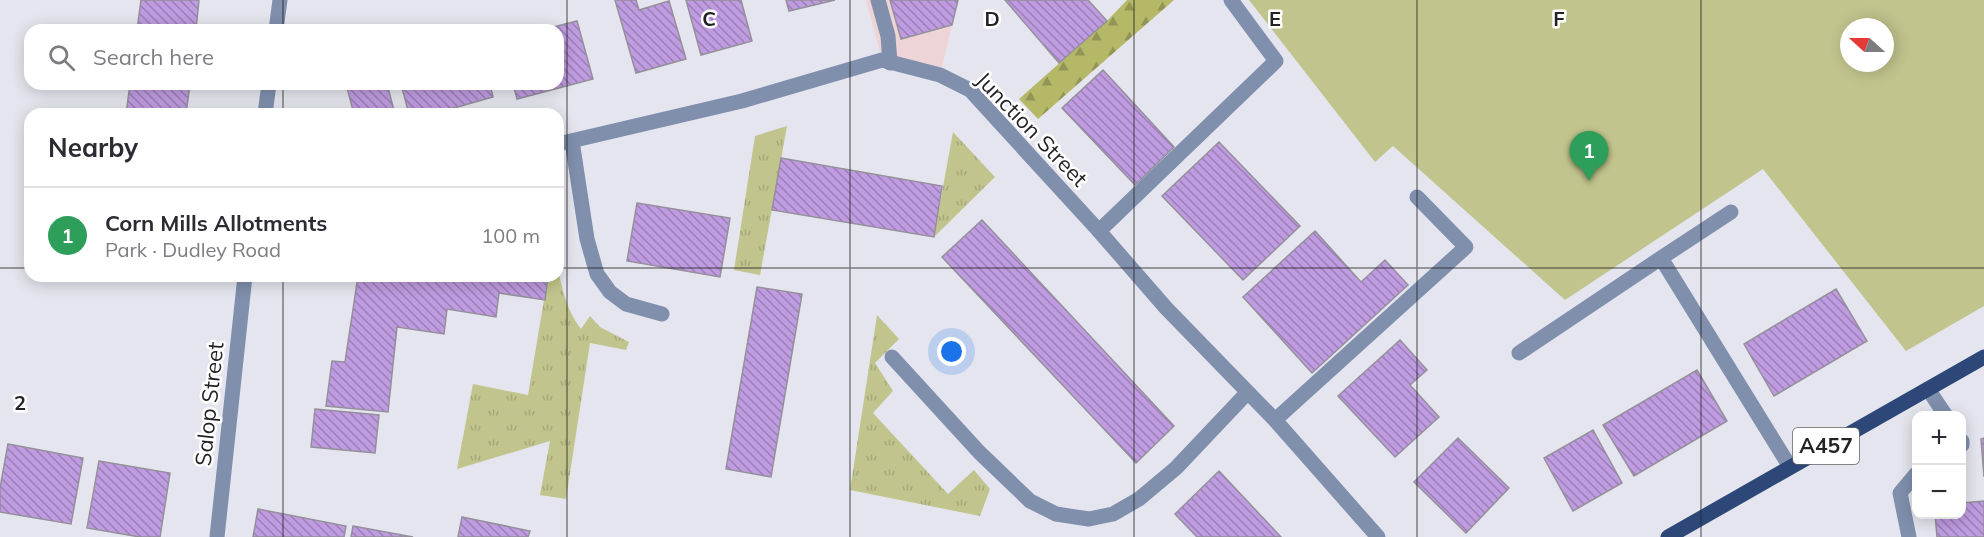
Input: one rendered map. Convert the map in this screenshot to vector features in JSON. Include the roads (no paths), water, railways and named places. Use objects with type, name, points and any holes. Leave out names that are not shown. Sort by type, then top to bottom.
[{"type":"main road","name":"A457","points":[[1668,537],[1984,357]]},
{"type":"street","points":[[277,24],[279,0]]},
{"type":"street","points":[[878,0],[888,36],[890,63]]},
{"type":"street","points":[[1099,231],[1276,61],[1232,0]]},
{"type":"street","name":"Junction Street","points":[[662,314],[626,304],[610,292],[597,274],[565,142],[742,101],[882,60],[940,75],[970,90],[1166,308],[1275,420],[1378,537]]},
{"type":"street","points":[[266,108],[268,90]]},
{"type":"street","points":[[1275,420],[1466,247],[1417,197]]},
{"type":"street","points":[[1519,353],[1731,212]]},
{"type":"street","points":[[1661,258],[1790,467]]},
{"type":"street","name":"Salop Street","points":[[217,537],[244,282]]},
{"type":"street","points":[[892,357],[979,452],[1030,501],[1056,514],[1089,519],[1113,514],[1139,499],[1176,468],[1247,393]]},
{"type":"street","points":[[1928,389],[1943,411]]},
{"type":"street","points":[[1909,537],[1900,493],[1912,480]]},
{"type":"place","name":"Corn Mills Allotments","points":[[1589,181]]}]
